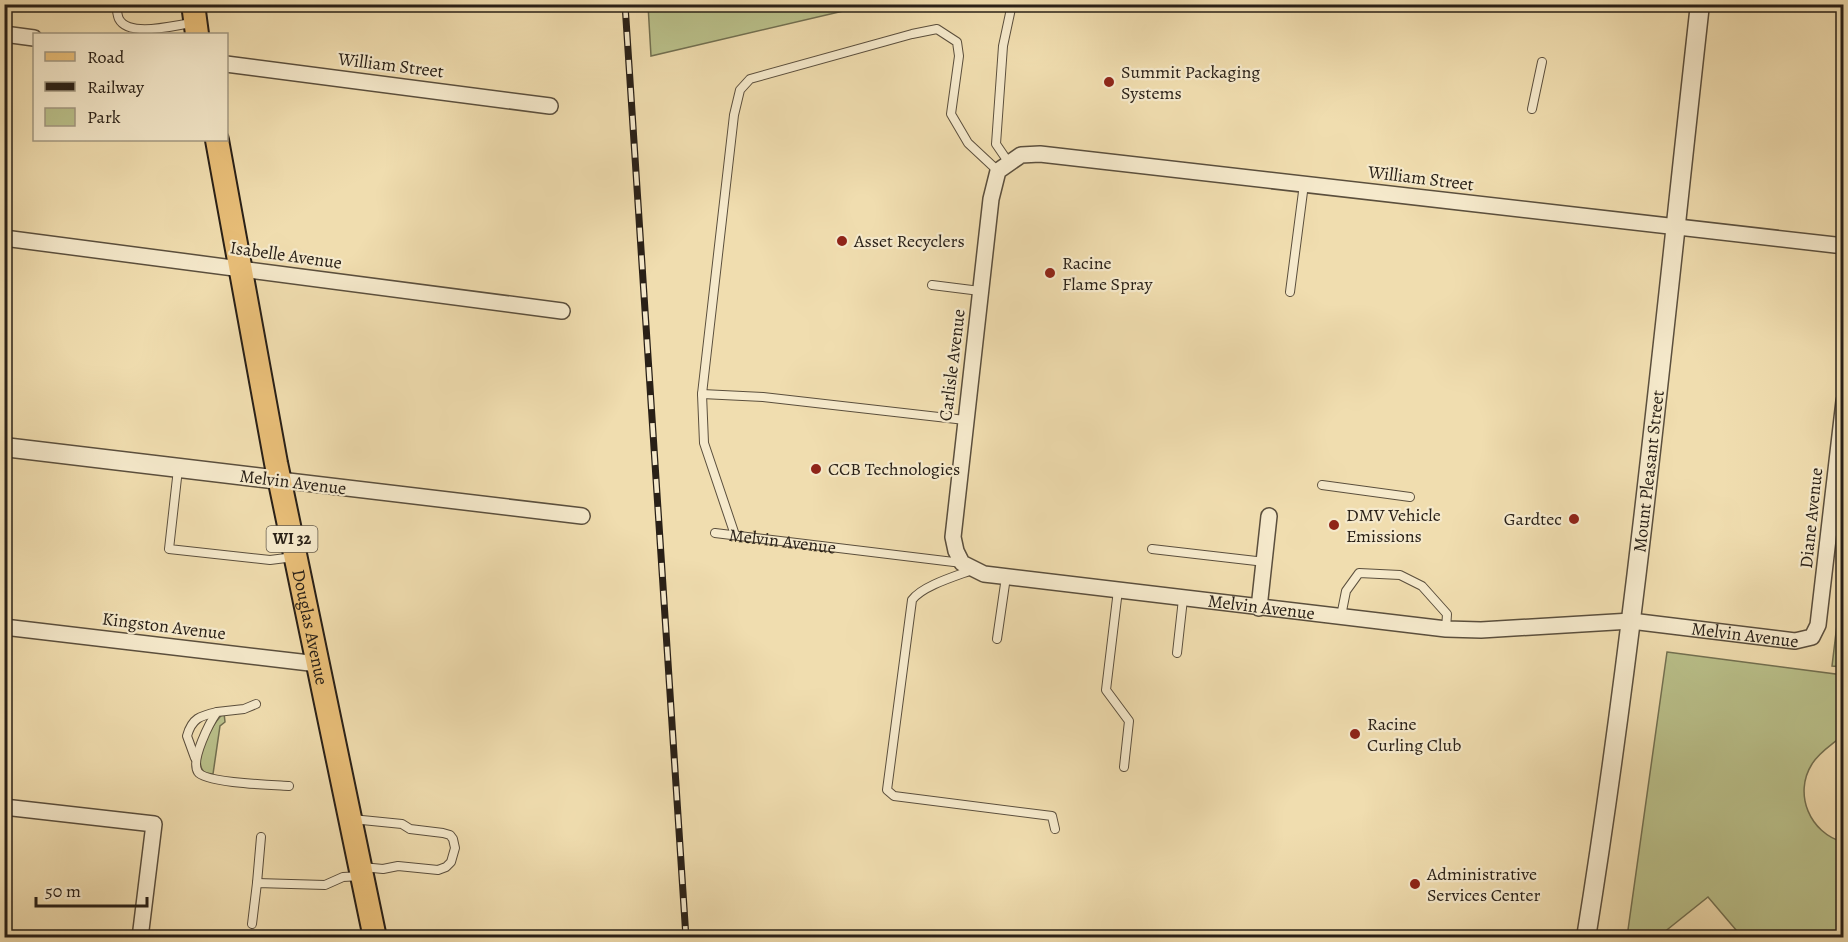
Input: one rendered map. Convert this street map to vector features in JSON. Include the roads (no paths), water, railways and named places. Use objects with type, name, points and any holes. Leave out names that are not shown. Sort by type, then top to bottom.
[{"type":"main road","name":"Douglas Avenue","points":[[217,141],[280,480],[375,938]]},
{"type":"street","name":"Mount Pleasant Street","points":[[1586,938],[1631,621],[1700,4]]},
{"type":"street","points":[[4,34],[33,38]]},
{"type":"street","name":"William Street","points":[[228,64],[550,106]]},
{"type":"street","name":"William Street","points":[[1004,167],[1021,155],[1040,154],[1844,246]]},
{"type":"street","name":"Carlisle Avenue","points":[[967,567],[956,552],[954,537],[990,199],[1004,167]]},
{"type":"street","name":"Isabelle Avenue","points":[[4,238],[562,311]]},
{"type":"street","name":"Diane Avenue","points":[[1812,638],[1818,625],[1844,401]]},
{"type":"street","name":"Melvin Avenue","points":[[4,447],[582,516]]},
{"type":"street","points":[[1259,608],[1269,516]]},
{"type":"street","name":"Melvin Avenue","points":[[967,567],[984,574],[1006,577],[1446,628],[1481,630],[1631,621],[1795,641],[1812,638]]},
{"type":"street","name":"Kingston Avenue","points":[[4,627],[318,664]]},
{"type":"street","points":[[4,807],[154,824],[140,938]]},
{"type":"lane","points":[[116,4],[118,18],[123,24],[138,29],[195,20]]},
{"type":"lane","points":[[1004,167],[996,144],[1004,46],[1012,4]]},
{"type":"lane","points":[[735,535],[704,443],[702,394],[734,115],[740,90],[750,79],[937,29],[957,42],[959,56],[951,114],[968,143],[1004,167]]},
{"type":"lane","points":[[1532,109],[1542,62]]},
{"type":"lane","points":[[1290,292],[1304,184]]},
{"type":"lane","points":[[932,285],[980,291]]},
{"type":"lane","points":[[702,394],[763,397],[965,420]]},
{"type":"lane","points":[[178,468],[169,549],[270,560],[296,557]]},
{"type":"lane","points":[[1322,485],[1410,497]]},
{"type":"lane","name":"Melvin Avenue","points":[[715,532],[967,567]]},
{"type":"lane","points":[[1152,549],[1265,562]]},
{"type":"lane","points":[[967,567],[915,595],[912,600],[887,790],[894,796],[1052,816],[1055,829]]},
{"type":"lane","points":[[1341,616],[1346,591],[1359,573],[1400,575],[1422,586],[1447,614],[1446,628]]},
{"type":"lane","points":[[997,639],[1006,577]]},
{"type":"lane","points":[[1118,590],[1106,690],[1129,721],[1124,767]]},
{"type":"lane","points":[[1177,653],[1183,599]]},
{"type":"lane","points":[[256,704],[244,709],[217,711],[198,716],[192,722],[187,736],[198,772],[217,780],[289,786]]},
{"type":"lane","points":[[196,760],[217,711]]},
{"type":"lane","points":[[257,883],[326,885],[361,871],[398,866],[438,870],[451,862],[455,848],[450,835],[410,829],[402,824],[350,818]]},
{"type":"lane","points":[[252,924],[261,837]]},
{"type":"railway","points":[[625,4],[686,938]]},
{"type":"place","name":"Summit Packaging Systems","points":[[1109,82]]},
{"type":"place","name":"Asset Recyclers","points":[[842,241]]},
{"type":"place","name":"Racine Flame Spray","points":[[1050,273]]},
{"type":"place","name":"CCB Technologies","points":[[816,469]]},
{"type":"place","name":"Gardtec","points":[[1574,519]]},
{"type":"place","name":"DMV Vehicle Emissions","points":[[1334,525]]},
{"type":"place","name":"Racine Curling Club","points":[[1355,734]]},
{"type":"place","name":"Administrative Services Center","points":[[1415,884]]}]
